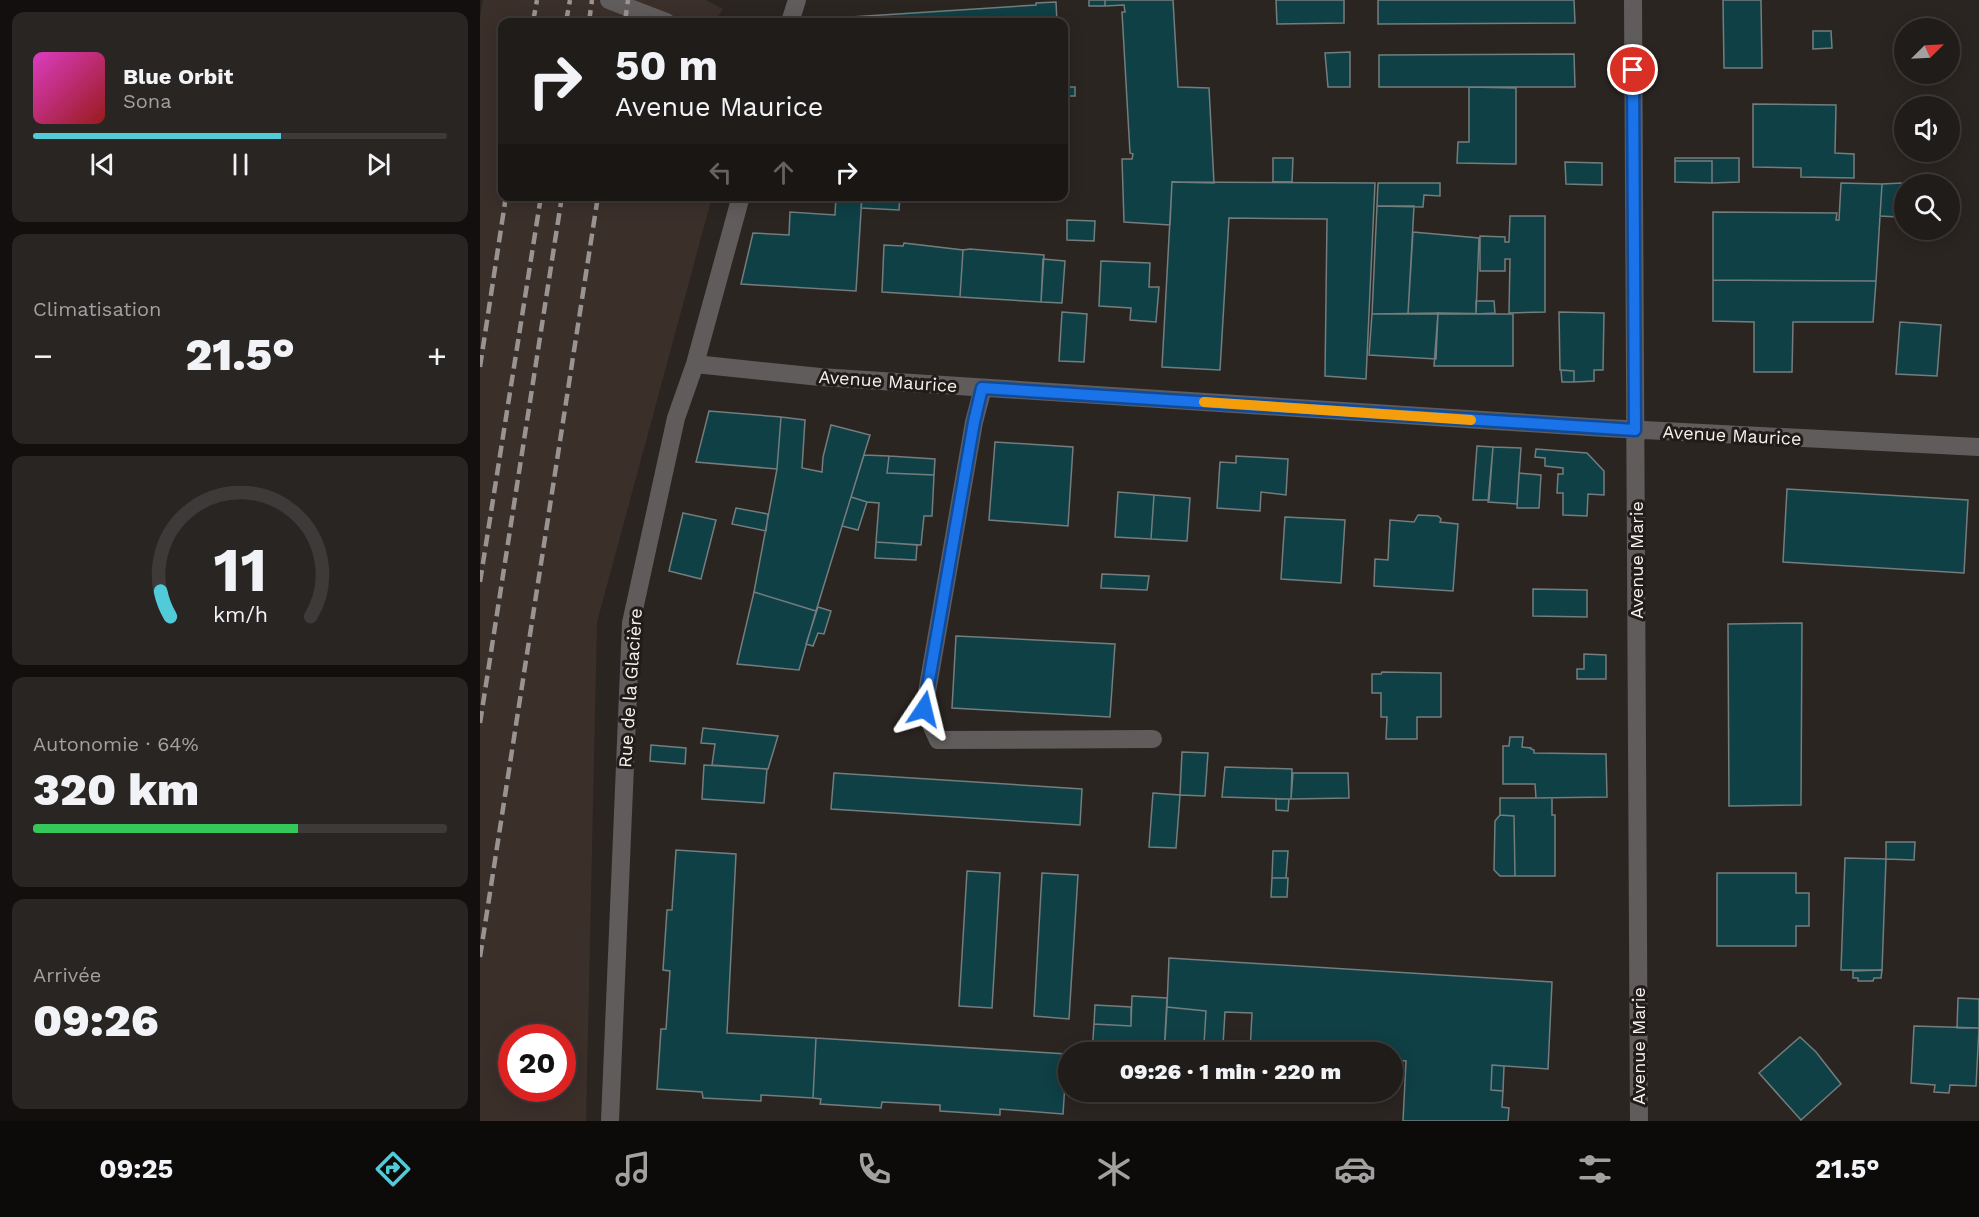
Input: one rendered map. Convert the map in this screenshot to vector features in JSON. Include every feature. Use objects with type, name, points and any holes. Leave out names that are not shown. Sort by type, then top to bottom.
[{"type":"street","points":[[609,0],[656,18]]},
{"type":"street","points":[[791,18],[797,0]]},
{"type":"street","name":"Avenue Marie","points":[[1633,0],[1639,1121]]},
{"type":"street","name":"Rue de la Glacière","points":[[610,1121],[631,623],[676,418],[695,364],[740,201]]},
{"type":"street","name":"Avenue Maurice","points":[[695,364],[820,377],[982,388],[1635,430],[1979,447]]},
{"type":"street","points":[[982,388],[924,709],[938,740],[1153,739]]},
{"type":"shaded area","points":[[483,0],[706,0],[723,9],[717,18],[498,18],[498,201],[711,201],[597,622],[586,1121],[480,1121],[480,17]]},
{"type":"building","points":[[1089,0],[1105,0],[1105,6],[1089,6]]},
{"type":"building","points":[[1105,0],[1173,0],[1178,87],[1209,88],[1214,183],[1172,182],[1170,225],[1124,222],[1122,159],[1132,159],[1133,154],[1130,153],[1122,12],[1125,12],[1124,5],[1105,6]]},
{"type":"building","points":[[1276,0],[1344,0],[1344,23],[1277,24]]},
{"type":"building","points":[[1378,0],[1574,0],[1575,23],[1378,24]]},
{"type":"building","points":[[1723,0],[1761,0],[1762,68],[1724,68]]},
{"type":"building","points":[[1056,2],[1057,18],[851,18],[1036,5],[1036,3]]},
{"type":"building","points":[[1813,31],[1831,31],[1832,48],[1813,49]]},
{"type":"building","points":[[1350,52],[1350,87],[1328,87],[1325,53]]},
{"type":"building","points":[[1574,54],[1575,87],[1379,87],[1379,55]]},
{"type":"building","points":[[1068,87],[1075,87],[1075,96],[1068,96]]},
{"type":"building","points":[[1469,87],[1516,88],[1516,164],[1457,163],[1458,142],[1469,142]]},
{"type":"building","points":[[1753,104],[1836,105],[1835,153],[1854,154],[1854,178],[1801,177],[1801,168],[1753,167]]},
{"type":"building","points":[[1273,158],[1293,158],[1292,182],[1273,182]]},
{"type":"building","points":[[1675,158],[1739,158],[1739,182],[1712,183],[1712,161],[1675,161]]},
{"type":"building","points":[[1675,161],[1712,161],[1712,183],[1675,182]]},
{"type":"building","points":[[1565,162],[1602,163],[1602,185],[1566,184]]},
{"type":"building","points":[[1172,182],[1375,183],[1366,379],[1325,376],[1327,219],[1229,218],[1220,370],[1162,367]]},
{"type":"building","points":[[1378,183],[1440,183],[1440,196],[1424,195],[1423,207],[1377,206]]},
{"type":"building","points":[[1841,183],[1882,184],[1876,281],[1713,280],[1713,212],[1837,213],[1836,220],[1839,220]]},
{"type":"building","points":[[1894,183],[1894,217],[1880,216],[1882,184]]},
{"type":"building","points":[[836,201],[862,201],[856,291],[741,284],[753,233],[789,235],[790,212],[835,215]]},
{"type":"building","points":[[862,201],[900,201],[899,210],[861,208]]},
{"type":"building","points":[[1377,206],[1414,206],[1408,314],[1372,314]]},
{"type":"building","points":[[1510,216],[1545,216],[1545,312],[1509,313],[1510,259],[1505,259],[1505,271],[1480,271],[1480,236],[1505,237],[1505,242],[1509,242]]},
{"type":"building","points":[[1067,220],[1095,221],[1094,241],[1067,240]]},
{"type":"building","points":[[1413,232],[1479,238],[1476,314],[1408,314]]},
{"type":"building","points":[[904,243],[963,250],[960,297],[882,292],[884,245],[903,246]]},
{"type":"building","points":[[963,250],[1044,255],[1041,302],[960,297]]},
{"type":"building","points":[[1043,259],[1065,261],[1062,303],[1041,302]]},
{"type":"building","points":[[1101,261],[1150,263],[1149,287],[1159,287],[1156,322],[1130,320],[1131,308],[1099,306]]},
{"type":"building","points":[[1713,280],[1876,281],[1873,322],[1793,322],[1792,372],[1754,372],[1754,322],[1713,321]]},
{"type":"building","points":[[1476,301],[1494,301],[1495,313],[1476,314]]},
{"type":"building","points":[[1062,312],[1087,314],[1084,362],[1059,361]]},
{"type":"building","points":[[1559,312],[1604,313],[1603,370],[1594,370],[1594,381],[1574,382],[1574,371],[1560,370]]},
{"type":"building","points":[[1438,313],[1436,359],[1369,355],[1372,314]]},
{"type":"building","points":[[1438,313],[1513,314],[1513,366],[1434,366]]},
{"type":"building","points":[[1900,322],[1941,325],[1937,376],[1896,374]]},
{"type":"building","points":[[1561,370],[1574,371],[1574,382],[1562,382]]},
{"type":"building","points":[[709,411],[781,417],[777,469],[696,462]]},
{"type":"building","points":[[781,417],[805,420],[802,468],[822,472],[823,457],[831,425],[870,435],[816,611],[754,592],[777,469]]},
{"type":"building","points":[[995,442],[1073,447],[1068,526],[989,520]]},
{"type":"building","points":[[1477,446],[1493,447],[1489,500],[1473,500]]},
{"type":"building","points":[[1493,447],[1521,448],[1517,504],[1488,502]]},
{"type":"building","points":[[1536,449],[1587,453],[1604,471],[1604,495],[1588,494],[1587,516],[1563,515],[1563,493],[1557,493],[1558,474],[1563,474],[1563,468],[1545,466],[1545,458],[1535,457]]},
{"type":"building","points":[[864,455],[889,456],[887,473],[934,475],[932,516],[924,516],[921,545],[876,542],[879,503],[851,497]]},
{"type":"building","points":[[889,456],[935,459],[934,475],[887,473]]},
{"type":"building","points":[[1236,456],[1288,459],[1286,495],[1261,492],[1260,511],[1217,508],[1220,462],[1236,463]]},
{"type":"building","points":[[1519,473],[1541,475],[1539,508],[1517,508]]},
{"type":"building","points":[[1787,489],[1968,500],[1964,573],[1783,562]]},
{"type":"building","points":[[1118,492],[1154,495],[1151,539],[1115,537]]},
{"type":"building","points":[[1154,495],[1190,498],[1187,541],[1151,539]]},
{"type":"building","points":[[851,497],[867,502],[858,530],[842,526]]},
{"type":"building","points":[[736,508],[768,514],[766,531],[732,524]]},
{"type":"building","points":[[683,513],[716,520],[701,579],[669,571]]},
{"type":"building","points":[[1418,515],[1438,516],[1441,519],[1440,522],[1458,524],[1453,591],[1374,586],[1375,559],[1388,560],[1390,520],[1414,522]]},
{"type":"building","points":[[1285,517],[1345,520],[1341,583],[1281,579]]},
{"type":"building","points":[[876,542],[917,545],[916,560],[875,558]]},
{"type":"building","points":[[1102,574],[1149,576],[1147,590],[1101,588]]},
{"type":"building","points":[[1533,589],[1587,590],[1587,617],[1533,616]]},
{"type":"building","points":[[754,592],[816,611],[799,670],[737,664]]},
{"type":"building","points":[[818,607],[831,611],[824,634],[818,633],[813,646],[806,644]]},
{"type":"building","points":[[1802,623],[1801,805],[1729,806],[1728,624]]},
{"type":"building","points":[[956,636],[1115,644],[1110,717],[952,708]]},
{"type":"building","points":[[1584,654],[1606,655],[1606,679],[1577,679],[1577,669],[1584,669]]},
{"type":"building","points":[[1382,672],[1441,673],[1441,717],[1417,717],[1417,739],[1386,739],[1387,717],[1381,717],[1381,693],[1372,693],[1372,674]]},
{"type":"building","points":[[703,728],[778,736],[768,769],[712,765],[715,744],[701,743]]},
{"type":"building","points":[[1510,737],[1523,737],[1522,747],[1531,748],[1534,753],[1606,754],[1607,797],[1536,798],[1535,784],[1503,784],[1503,746],[1509,746]]},
{"type":"building","points":[[651,745],[686,748],[685,764],[650,761]]},
{"type":"building","points":[[1182,752],[1208,753],[1205,796],[1180,795]]},
{"type":"building","points":[[704,765],[767,769],[764,803],[702,799]]},
{"type":"building","points":[[1225,767],[1292,769],[1291,799],[1222,797]]},
{"type":"building","points":[[834,773],[1082,789],[1080,825],[831,809]]},
{"type":"building","points":[[1293,773],[1348,773],[1349,798],[1291,799]]},
{"type":"building","points":[[1153,793],[1180,795],[1176,848],[1149,847]]},
{"type":"building","points":[[1500,798],[1552,798],[1552,815],[1555,815],[1555,876],[1515,876],[1514,816],[1500,815]]},
{"type":"building","points":[[1276,799],[1289,799],[1288,811],[1276,810]]},
{"type":"building","points":[[1500,815],[1514,816],[1515,876],[1500,876],[1494,870],[1495,821]]},
{"type":"building","points":[[1886,842],[1915,842],[1914,860],[1886,859]]},
{"type":"building","points":[[676,850],[736,854],[727,1033],[816,1038],[813,1098],[761,1095],[761,1101],[703,1098],[702,1092],[657,1089],[661,1029],[666,1029],[670,971],[663,970],[667,910],[672,910]]},
{"type":"building","points":[[1273,851],[1288,851],[1286,878],[1272,878]]},
{"type":"building","points":[[1845,858],[1886,859],[1882,970],[1841,970]]},
{"type":"building","points":[[967,871],[1000,873],[992,1008],[959,1006]]},
{"type":"building","points":[[1042,873],[1078,875],[1069,1019],[1034,1016]]},
{"type":"building","points":[[1717,873],[1796,873],[1796,893],[1809,893],[1809,926],[1796,926],[1796,946],[1717,946]]},
{"type":"building","points":[[1272,878],[1288,878],[1287,897],[1271,897]]},
{"type":"building","points":[[1169,958],[1552,982],[1548,1069],[1492,1065],[1491,1090],[1503,1091],[1502,1107],[1509,1108],[1508,1121],[1403,1121],[1406,1061],[1403,1061],[1403,1042],[1251,1042],[1252,1013],[1225,1012],[1223,1042],[1204,1042],[1206,1011],[1167,1007]]},
{"type":"building","points":[[1882,970],[1881,978],[1874,978],[1873,981],[1858,981],[1858,978],[1853,978],[1853,971]]},
{"type":"building","points":[[1132,996],[1167,998],[1165,1042],[1093,1042],[1094,1024],[1131,1026]]},
{"type":"building","points":[[1958,998],[1979,999],[1979,1028],[1957,1028]]},
{"type":"building","points":[[1095,1005],[1131,1007],[1131,1026],[1094,1024]]},
{"type":"building","points":[[1167,1007],[1206,1011],[1204,1042],[1165,1041]]},
{"type":"building","points":[[1914,1026],[1979,1028],[1976,1086],[1950,1085],[1949,1093],[1934,1092],[1935,1085],[1911,1083]]},
{"type":"building","points":[[1800,1037],[1816,1052],[1841,1084],[1801,1120],[1759,1073]]},
{"type":"building","points":[[816,1038],[1058,1053],[1058,1102],[1064,1102],[1063,1114],[1000,1109],[1000,1115],[940,1111],[940,1105],[882,1102],[881,1108],[820,1104],[821,1099],[813,1098]]},
{"type":"building","points":[[1492,1065],[1504,1066],[1503,1091],[1491,1090]]},
{"type":"railway","points":[[534,18],[537,0]]},
{"type":"railway","points":[[567,18],[570,0]]},
{"type":"railway","points":[[590,18],[592,0]]},
{"type":"railway","points":[[626,18],[628,0]]},
{"type":"railway","points":[[480,367],[505,201]]},
{"type":"railway","points":[[480,582],[540,201]]},
{"type":"railway","points":[[480,723],[561,201]]},
{"type":"railway","points":[[480,957],[597,201]]},
{"type":"slow traffic","points":[[1204,402],[1471,420]]},
{"type":"route","points":[[924,709],[974,422],[982,388],[1635,430],[1633,70]]}]
